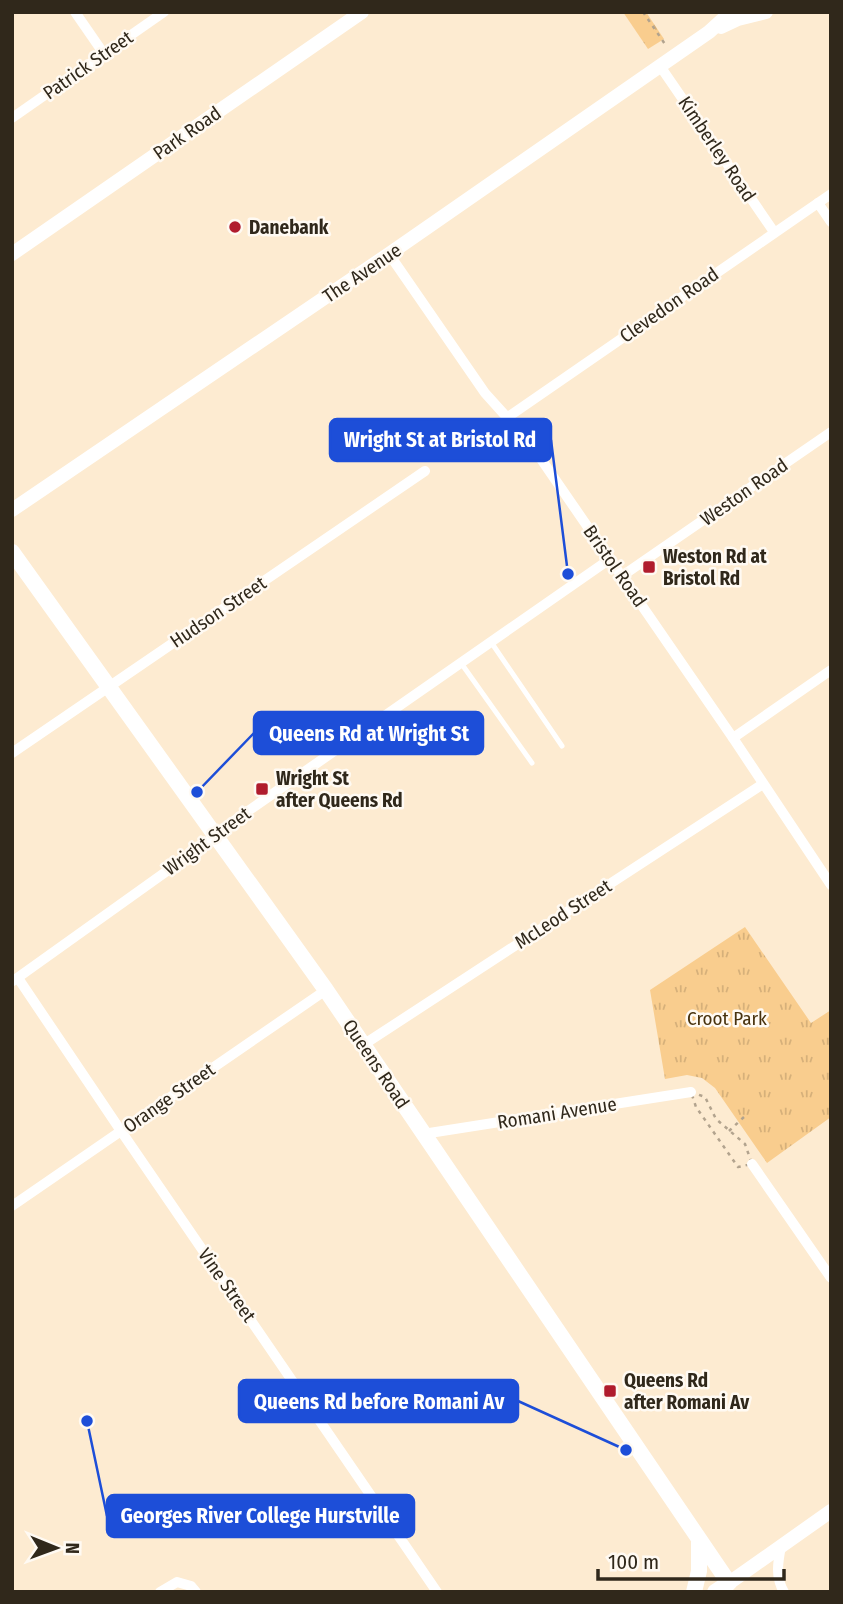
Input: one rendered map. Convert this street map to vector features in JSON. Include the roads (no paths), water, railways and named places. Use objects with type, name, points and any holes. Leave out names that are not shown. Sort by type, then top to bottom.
[{"type":"main road","name":"Queens Road","points":[[12,552],[326,990],[699,1539],[722,1587]]},
{"type":"main road","points":[[694,1592],[699,1572],[699,1539]]},
{"type":"street","points":[[75,12],[104,54]]},
{"type":"street","name":"Patrick Street","points":[[12,118],[164,12]]},
{"type":"street","name":"Park Road","points":[[12,254],[362,12]]},
{"type":"street","name":"The Avenue","points":[[12,510],[389,254],[709,32],[731,12]]},
{"type":"street","name":"The Avenue","points":[[709,32],[738,19],[766,12]]},
{"type":"street","name":"Kimberley Road","points":[[660,66],[774,232]]},
{"type":"street","name":"Clevedon Road","points":[[508,417],[831,194]]},
{"type":"street","points":[[818,203],[831,222]]},
{"type":"street","name":"Bristol Road","points":[[389,254],[485,393],[530,443],[733,738],[831,886]]},
{"type":"street","name":"Weston Road","points":[[622,576],[831,432]]},
{"type":"street","name":"Hudson Street","points":[[12,752],[425,471]]},
{"type":"street","name":"Wright Street","points":[[15,980],[228,825],[610,559]]},
{"type":"street","points":[[733,738],[831,670]]},
{"type":"street","name":"McLeod Street","points":[[363,1045],[763,784]]},
{"type":"street","name":"Vine Street","points":[[15,980],[437,1592]]},
{"type":"street","name":"Orange Street","points":[[12,1206],[326,990]]},
{"type":"street","name":"Romani Avenue","points":[[424,1134],[691,1092]]},
{"type":"street","points":[[752,1164],[831,1278]]},
{"type":"street","points":[[722,1587],[831,1511]]},
{"type":"street","points":[[781,1545],[777,1565],[782,1588]]},
{"type":"street","points":[[160,1592],[177,1582],[191,1586],[196,1592]]},
{"type":"lane","points":[[491,642],[562,746]]},
{"type":"lane","points":[[461,663],[532,763]]},
{"type":"place","name":"Danebank","points":[[235,227]]},
{"type":"place","name":"Weston Rd at Bristol Rd","points":[[649,567]]},
{"type":"place","name":"Wright St at Bristol Rd","points":[[568,574]]},
{"type":"place","name":"Wright St after Queens Rd","points":[[262,789]]},
{"type":"place","name":"Queens Rd at Wright St","points":[[197,792]]},
{"type":"place","name":"Queens Rd after Romani Av","points":[[610,1391]]},
{"type":"place","name":"Georges River College Hurstville","points":[[87,1421]]},
{"type":"place","name":"Queens Rd before Romani Av","points":[[626,1450]]},
{"type":"park label","name":"Croot Park","points":[[727,1018]]}]
